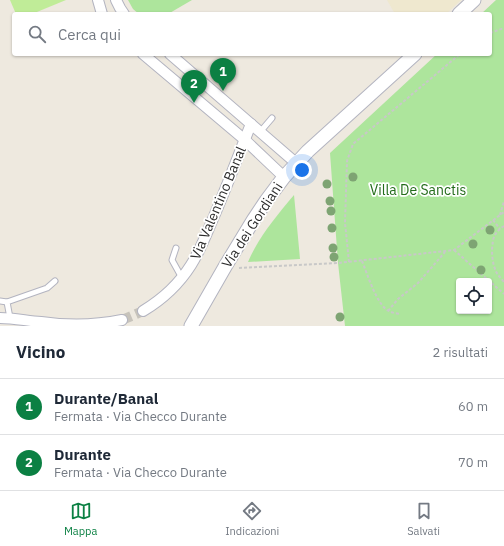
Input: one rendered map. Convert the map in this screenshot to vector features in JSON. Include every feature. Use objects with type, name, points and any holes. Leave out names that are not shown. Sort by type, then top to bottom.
[{"type":"street","points":[[98,0],[101,12]]},
{"type":"street","points":[[116,0],[123,12]]},
{"type":"street","points":[[461,12],[474,0]]},
{"type":"street","points":[[145,56],[245,140],[284,177]]},
{"type":"street","points":[[172,56],[296,163]]},
{"type":"street","name":"Via dei Gordiani","points":[[191,326],[250,224],[284,177],[308,151],[413,56]]},
{"type":"street","name":"Via Valentino Banal","points":[[143,311],[156,303],[164,291],[172,289],[182,278],[195,259],[230,181],[251,124]]},
{"type":"street","points":[[5,318],[60,325],[81,326],[102,325],[108,320],[122,320]]},
{"type":"lane","points":[[260,132],[272,118]]},
{"type":"lane","points":[[176,248],[172,260],[182,278]]},
{"type":"lane","points":[[0,301],[8,302],[47,288],[55,281]]},
{"type":"lane","points":[[5,318],[8,302]]},
{"type":"path","points":[[492,31],[504,28]]},
{"type":"path","points":[[350,262],[345,223],[347,161],[353,144],[458,56]]},
{"type":"path","points":[[500,215],[504,201]]},
{"type":"path","points":[[233,269],[335,264],[454,250],[504,212]]},
{"type":"path","points":[[493,220],[500,229]]},
{"type":"path","points":[[504,226],[500,229],[493,240],[492,254],[497,274],[504,282]]},
{"type":"path","points":[[454,250],[504,294]]},
{"type":"path","points":[[388,311],[398,299],[418,283],[445,251]]},
{"type":"path","points":[[362,261],[372,288],[381,304],[388,311],[399,314]]},
{"type":"shaded area","points":[[387,0],[461,0],[448,12],[394,12]]},
{"type":"green space","points":[[10,0],[66,0],[37,12],[15,12]]},
{"type":"green space","points":[[128,0],[192,0],[171,12],[137,12]]},
{"type":"green space","name":"Villa De Sanctis","points":[[496,0],[504,0],[504,326],[345,326],[338,263],[330,153],[435,56],[492,56],[492,12],[483,12]]},
{"type":"green space","points":[[294,195],[300,259],[248,262],[262,236]]},
{"type":"tunnel","points":[[122,320],[143,311]]},
{"type":"place","name":"Durante/Banal","points":[[223,91]]},
{"type":"place","name":"Durante","points":[[194,103]]}]
